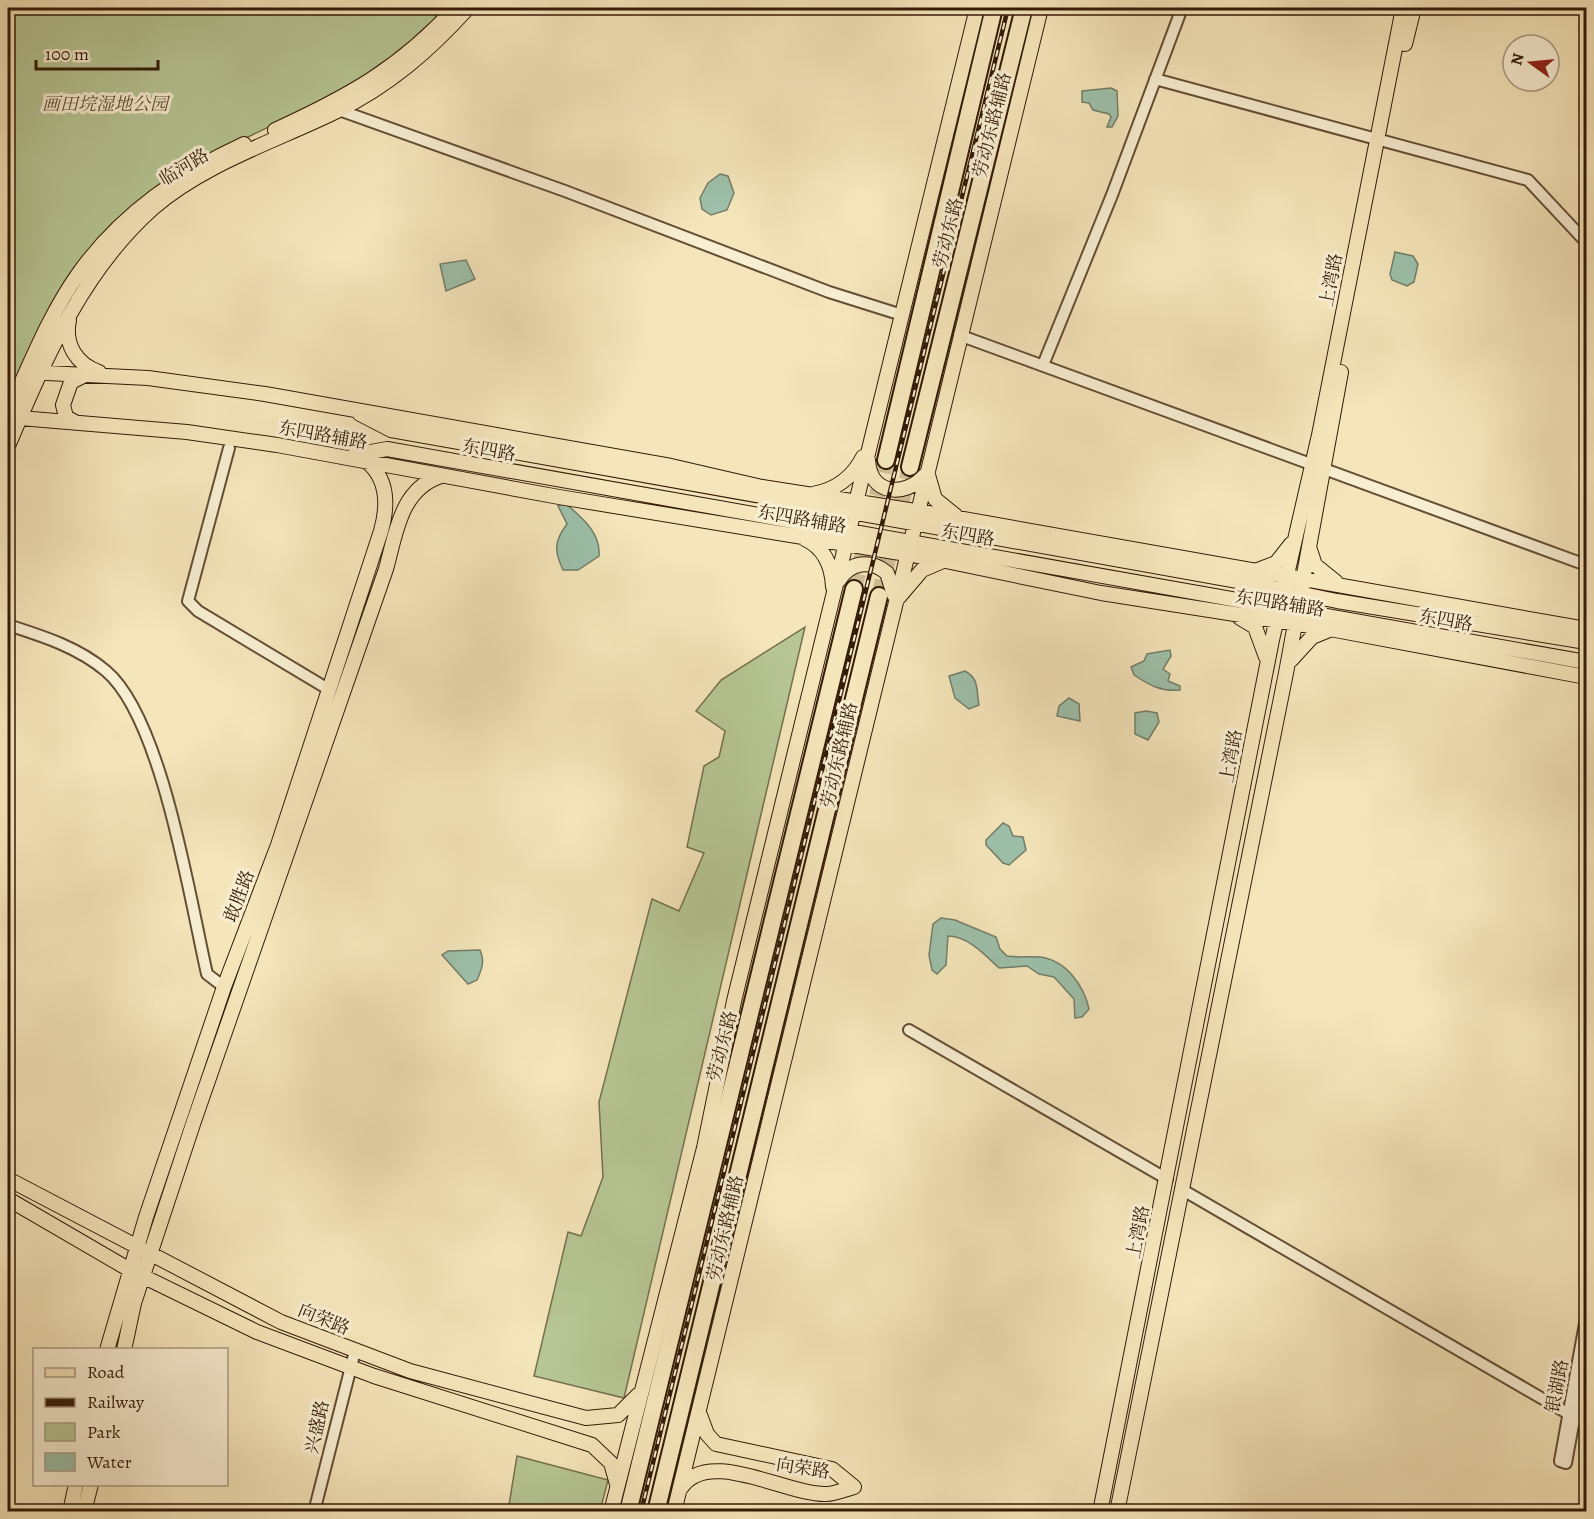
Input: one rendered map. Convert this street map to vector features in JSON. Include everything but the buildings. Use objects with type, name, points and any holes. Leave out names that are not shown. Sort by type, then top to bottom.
[{"type":"highway","name":"劳动东路","points":[[886,460],[994,8]]},
{"type":"highway","name":"劳动东路","points":[[910,467],[1024,8]]},
{"type":"highway","name":"劳动东路","points":[[628,1512],[854,589]]},
{"type":"highway","points":[[656,1512],[889,602]]},
{"type":"main road","name":"临河路","points":[[8,448],[12,416],[33,372],[54,315],[79,274],[100,246],[141,207],[188,171],[363,86],[421,44],[455,8]]},
{"type":"main road","name":"临河路","points":[[33,372],[72,309],[110,255],[153,208],[212,169],[339,110],[392,79],[418,59],[468,8]]},
{"type":"main road","points":[[611,1512],[640,1391],[704,1148],[734,1001],[838,583],[976,8]]},
{"type":"main road","name":"劳动东路辅路","points":[[674,1512],[761,1148],[797,1014],[889,602],[915,518],[1041,8]]},
{"type":"main road","name":"上湾路","points":[[1117,1512],[1286,674],[1309,542],[1317,467],[1382,139],[1403,8]]},
{"type":"main road","name":"上湾路","points":[[1382,139],[1414,8]]},
{"type":"main road","points":[[72,309],[67,331],[72,350],[83,364],[116,376]]},
{"type":"main road","name":"东四路辅路","points":[[33,372],[116,376],[190,383],[350,409],[685,470],[811,500]]},
{"type":"main road","points":[[76,423],[66,417],[63,405],[71,382],[85,375]]},
{"type":"main road","name":"东四路","points":[[350,409],[391,430],[733,492],[769,498],[811,500],[915,518],[1214,577],[1285,583],[1300,594],[1587,642]]},
{"type":"main road","name":"东四路辅路","points":[[12,416],[231,437],[441,476],[847,545],[907,548],[944,561],[1052,583],[1230,614],[1278,614]]},
{"type":"main road","points":[[8,448],[23,429],[44,420]]},
{"type":"main road","points":[[810,523],[820,521],[824,515],[811,500],[852,474],[873,436]]},
{"type":"main road","name":"东四路","points":[[343,456],[387,449],[810,523],[850,531],[907,548],[980,555],[1296,618],[1364,624],[1587,662]]},
{"type":"main road","points":[[868,455],[870,470],[887,489],[897,491],[909,488],[927,468]]},
{"type":"main road","name":"敢胜路","points":[[108,1348],[137,1247],[224,987],[278,845],[384,520],[387,500],[383,484],[374,468],[364,460]]},
{"type":"main road","name":"上湾路","points":[[1100,1512],[1266,669],[1296,531],[1317,467]]},
{"type":"main road","points":[[927,468],[928,483],[935,499],[946,510],[966,520]]},
{"type":"main road","points":[[685,470],[733,492]]},
{"type":"main road","name":"敢胜路","points":[[125,1348],[143,1277],[231,1013],[386,569],[404,507],[418,488],[441,476]]},
{"type":"main road","points":[[686,502],[736,526]]},
{"type":"main road","name":"东四路辅路","points":[[915,518],[966,520],[1252,572],[1285,583],[1302,579],[1587,628]]},
{"type":"main road","points":[[1214,577],[1252,572],[1276,563],[1287,552],[1296,531]]},
{"type":"main road","points":[[801,537],[819,549],[831,566],[833,602]]},
{"type":"main road","points":[[1309,542],[1311,558],[1319,571],[1346,586]]},
{"type":"main road","points":[[1116,546],[1174,570]]},
{"type":"main road","points":[[889,602],[930,565],[980,555]]},
{"type":"main road","points":[[1001,559],[1052,583]]},
{"type":"main road","points":[[838,583],[850,568],[870,564],[887,573],[892,583],[889,602]]},
{"type":"main road","points":[[1422,599],[1464,621]]},
{"type":"main road","points":[[1230,614],[1255,627],[1262,641],[1266,669]]},
{"type":"main road","name":"东四路辅路","points":[[1296,618],[1330,629],[1587,677]]},
{"type":"main road","points":[[1286,674],[1291,660],[1304,643],[1312,637],[1330,629],[1364,624]]},
{"type":"main road","points":[[1412,632],[1455,653]]},
{"type":"main road","name":"向荣路","points":[[8,1179],[281,1322],[357,1352],[449,1383],[586,1418],[618,1415],[632,1403],[640,1391]]},
{"type":"main road","name":"向荣路","points":[[8,1199],[143,1277],[257,1332],[353,1368],[501,1418],[580,1439],[604,1453],[611,1463],[618,1486]]},
{"type":"main road","name":"向荣路","points":[[680,1490],[690,1477],[714,1471],[826,1494],[854,1487],[832,1469],[716,1444],[707,1434],[699,1413]]},
{"type":"main road","points":[[70,1512],[76,1486]]},
{"type":"main road","points":[[84,1512],[91,1486]]},
{"type":"street","points":[[1043,365],[1182,8]]},
{"type":"street","points":[[1155,79],[1528,180],[1587,242]]},
{"type":"street","points":[[339,110],[565,191],[829,292],[902,315]]},
{"type":"street","points":[[959,335],[1587,565]]},
{"type":"street","points":[[229,448],[188,601],[198,610],[328,689]]},
{"type":"street","points":[[8,625],[62,643],[80,654],[106,671],[133,702],[165,787],[207,974],[224,987]]},
{"type":"street","points":[[909,1030],[1167,1179]]},
{"type":"street","points":[[1181,1189],[1587,1424]]},
{"type":"street","name":"银湖路","points":[[1563,1462],[1587,1318]]},
{"type":"street","name":"兴盛路","points":[[314,1512],[357,1352]]},
{"type":"street","name":"银湖路","points":[[1572,1415],[1587,1353]]},
{"type":"street","name":"兴盛路","points":[[321,1512],[353,1368]]},
{"type":"green space","name":"画田垸湿地公园","points":[[8,8],[448,8],[385,65],[296,114],[191,164],[166,179],[106,231],[8,401]]},
{"type":"green space","points":[[805,627],[624,1398],[534,1376],[568,1232],[581,1236],[603,1177],[599,1102],[652,899],[679,911],[704,853],[687,847],[704,766],[719,757],[725,731],[696,711],[721,680]]},
{"type":"green space","points":[[517,1456],[608,1480],[600,1511],[508,1511]]},
{"type":"water","points":[[1111,88],[1117,91],[1118,116],[1112,127],[1107,127],[1111,117],[1109,114],[1093,110],[1089,103],[1082,102],[1082,91]]},
{"type":"water","points":[[720,174],[728,176],[734,193],[727,210],[711,215],[702,209],[700,198],[708,183]]},
{"type":"water","points":[[1395,252],[1413,256],[1418,264],[1414,282],[1407,286],[1392,280],[1390,274]]},
{"type":"water","points":[[466,260],[475,279],[446,291],[440,264]]},
{"type":"water","points":[[565,503],[589,526],[599,547],[599,556],[578,570],[563,570],[557,552],[558,541],[567,524],[558,506]]},
{"type":"water","points":[[1170,650],[1171,656],[1163,669],[1170,674],[1168,681],[1180,686],[1180,690],[1156,687],[1134,675],[1131,667],[1144,661],[1147,654]]},
{"type":"water","points":[[965,671],[970,674],[977,686],[979,705],[969,709],[955,698],[949,676]]},
{"type":"water","points":[[1069,698],[1079,704],[1080,721],[1057,716],[1059,706]]},
{"type":"water","points":[[1146,711],[1157,713],[1159,722],[1148,740],[1135,734],[1135,713]]},
{"type":"water","points":[[1003,823],[1009,826],[1013,836],[1023,837],[1026,850],[1009,865],[1003,863],[986,845],[986,840]]},
{"type":"water","points":[[941,918],[955,920],[996,937],[1000,949],[1007,956],[1040,957],[1058,963],[1078,983],[1089,1009],[1082,1017],[1075,1018],[1074,999],[1054,977],[1039,974],[1027,966],[999,968],[976,947],[955,937],[948,936],[946,965],[937,974],[932,970],[929,955],[933,924]]},
{"type":"water","points":[[480,950],[483,961],[480,972],[477,980],[468,984],[442,955],[448,951]]},
{"type":"tunnel","points":[[854,589],[886,460]]},
{"type":"tunnel","points":[[879,596],[910,467]]},
{"type":"railway","points":[[641,1512],[1008,8]]}]
